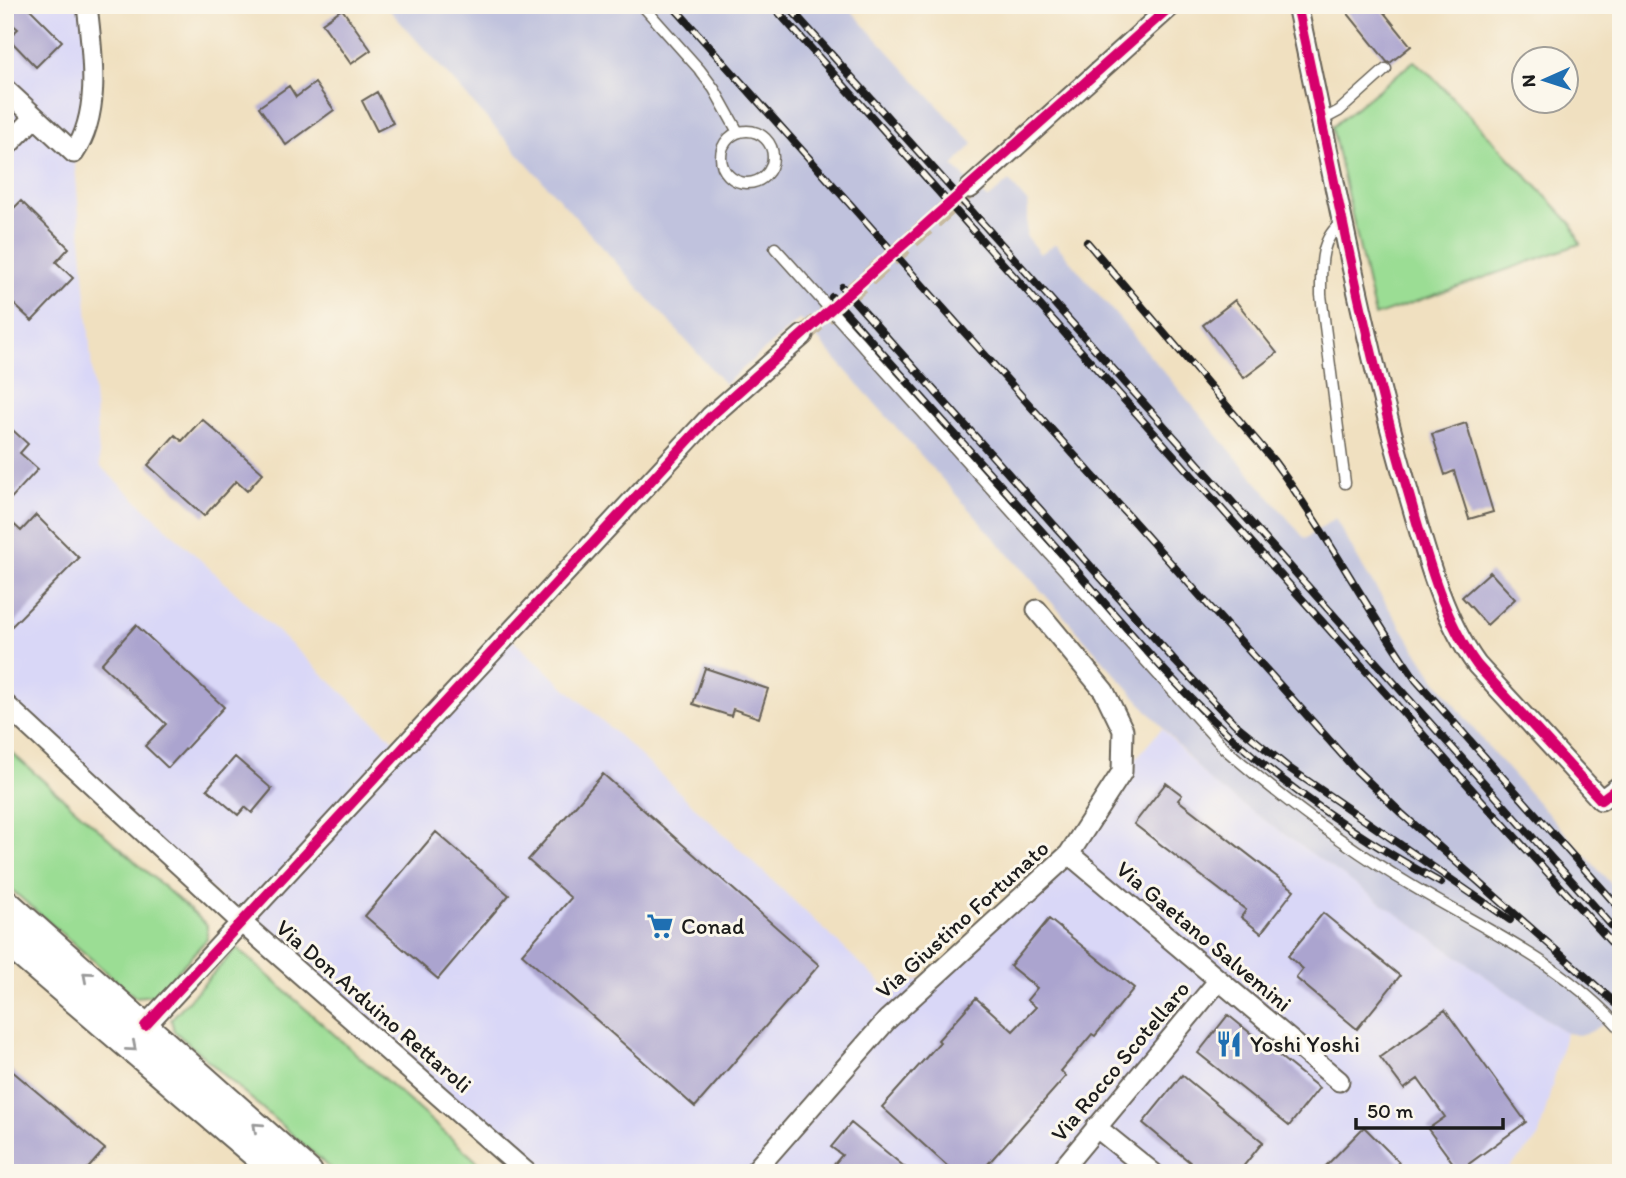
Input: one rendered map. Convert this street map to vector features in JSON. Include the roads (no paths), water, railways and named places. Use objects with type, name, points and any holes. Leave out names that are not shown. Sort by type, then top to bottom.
[{"type":"main road","points":[[5,903],[308,1173]]},
{"type":"main road","points":[[5,939],[279,1173]]},
{"type":"street","points":[[5,89],[74,153],[85,137],[90,116],[92,75],[87,5]]},
{"type":"street","points":[[970,188],[1172,5]]},
{"type":"street","points":[[1297,5],[1343,221],[1401,466],[1434,576],[1464,646],[1477,665],[1601,800],[1621,785]]},
{"type":"street","points":[[5,148],[36,117]]},
{"type":"street","points":[[145,1026],[710,417],[803,335]]},
{"type":"street","name":"Via Giustino Fortunato","points":[[752,1173],[887,1020],[1069,854],[1122,772],[1123,730],[1104,691],[1037,610]]},
{"type":"street","name":"Via Don Arduino Rettaroli","points":[[5,704],[241,922],[527,1173]]},
{"type":"street","name":"Via Gaetano Salvemini","points":[[1069,854],[1339,1082]]},
{"type":"street","name":"Via Rocco Scotellaro","points":[[1059,1173],[1219,980]]},
{"type":"street","points":[[1096,1127],[1153,1173]]},
{"type":"lane","points":[[642,5],[699,69],[714,89],[738,132]]},
{"type":"lane","points":[[1322,120],[1339,111],[1385,68]]},
{"type":"lane","points":[[738,132],[756,132],[770,143],[773,161],[770,169],[757,181],[739,181],[731,177],[722,162],[724,144],[738,132]]},
{"type":"lane","points":[[1343,221],[1332,229],[1326,240],[1321,295],[1345,483]]},
{"type":"lane","points":[[775,248],[1224,748],[1272,790],[1349,846],[1414,887],[1519,945],[1548,965],[1619,1026]]},
{"type":"tunnel","points":[[803,335],[970,188]]},
{"type":"railway","points":[[672,5],[1354,768],[1621,1008]]},
{"type":"railway","points":[[772,5],[1621,953]]},
{"type":"railway","points":[[787,5],[1621,936]]},
{"type":"railway","points":[[1087,242],[1273,460],[1416,680],[1621,910]]},
{"type":"railway","points":[[842,287],[1176,662],[1235,724],[1289,768],[1510,920]]},
{"type":"railway","points":[[832,297],[1139,643],[1206,713],[1304,797],[1385,851],[1441,883]]},
{"type":"place","name":"Conad","points":[[660,926]]},
{"type":"place","name":"Yoshi Yoshi","points":[[1229,1044]]}]
